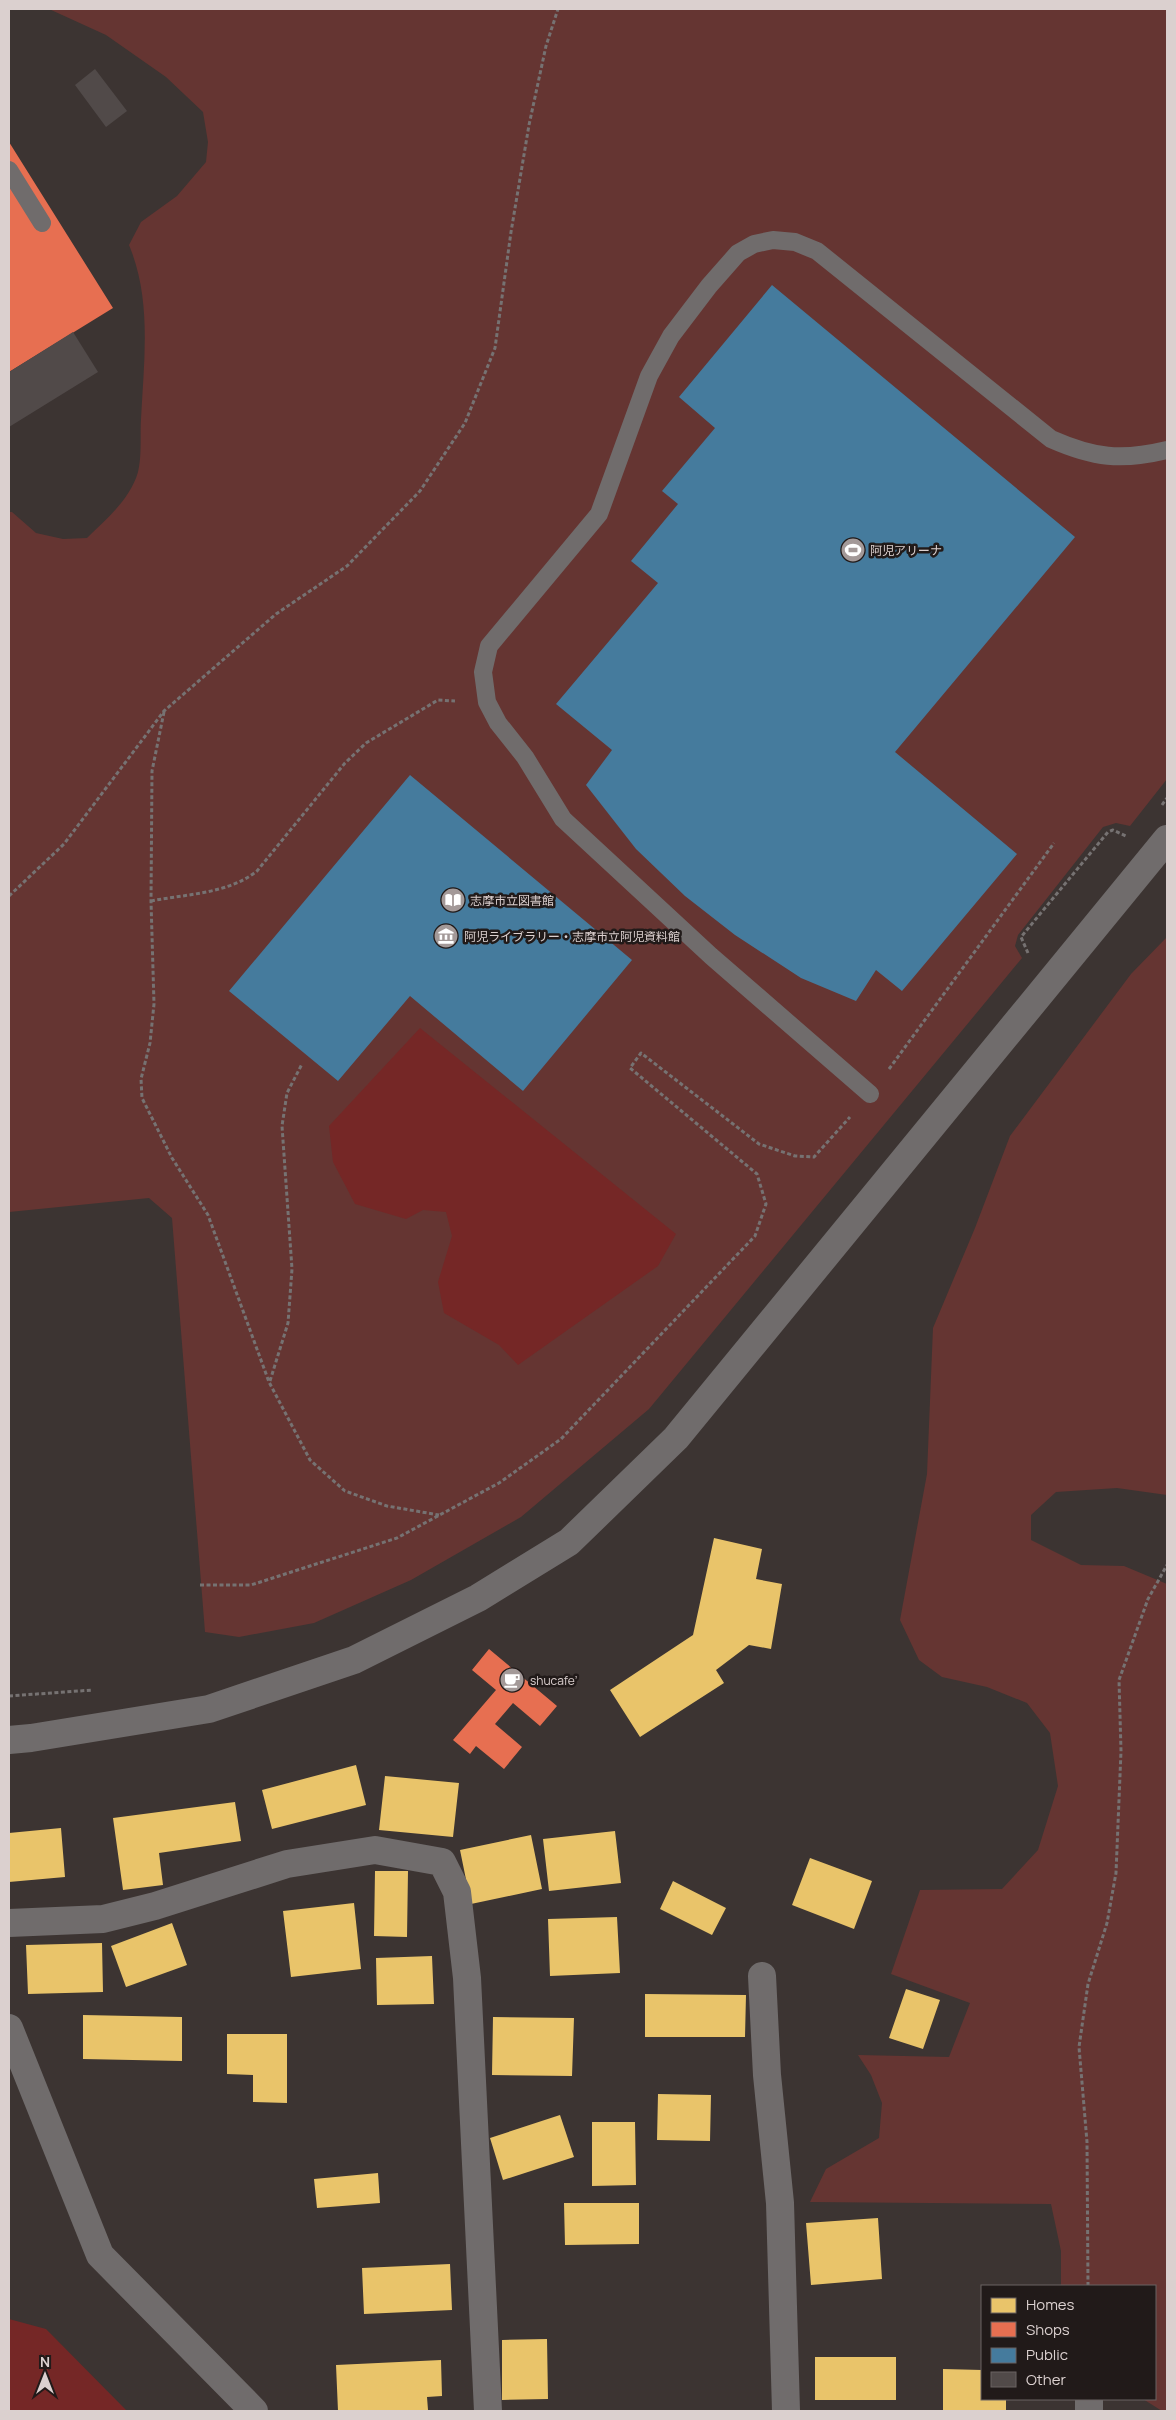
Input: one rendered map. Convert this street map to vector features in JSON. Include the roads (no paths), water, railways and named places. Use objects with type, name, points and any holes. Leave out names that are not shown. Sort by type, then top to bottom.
[{"type":"street","points":[[9,1740],[209,1709],[354,1660],[478,1598],[569,1542],[676,1438],[1167,839]]},
{"type":"street","points":[[9,1924],[103,1919],[156,1906],[287,1864],[375,1850],[442,1862],[457,1892],[467,1978],[488,2411]]},
{"type":"street","points":[[762,1976],[767,2075],[780,2203],[786,2411]]},
{"type":"street","points":[[9,2028],[100,2256],[254,2411]]},
{"type":"lane","points":[[9,170],[42,223]]},
{"type":"lane","points":[[870,1094],[710,956],[563,819],[525,757],[498,723],[487,702],[483,672],[489,646],[599,514],[649,376],[671,336],[709,286],[738,253],[754,244],[773,240],[795,242],[817,251],[1051,438],[1079,451],[1114,458],[1167,450]]},
{"type":"place","name":"阿児アリーナ","points":[[853,550]]},
{"type":"place","name":"志摩市立図書館","points":[[453,900]]},
{"type":"place","name":"阿児ライブラリー・志摩市立阿児資料館","points":[[446,936]]},
{"type":"place","name":"shucafe’","points":[[512,1680]]}]
